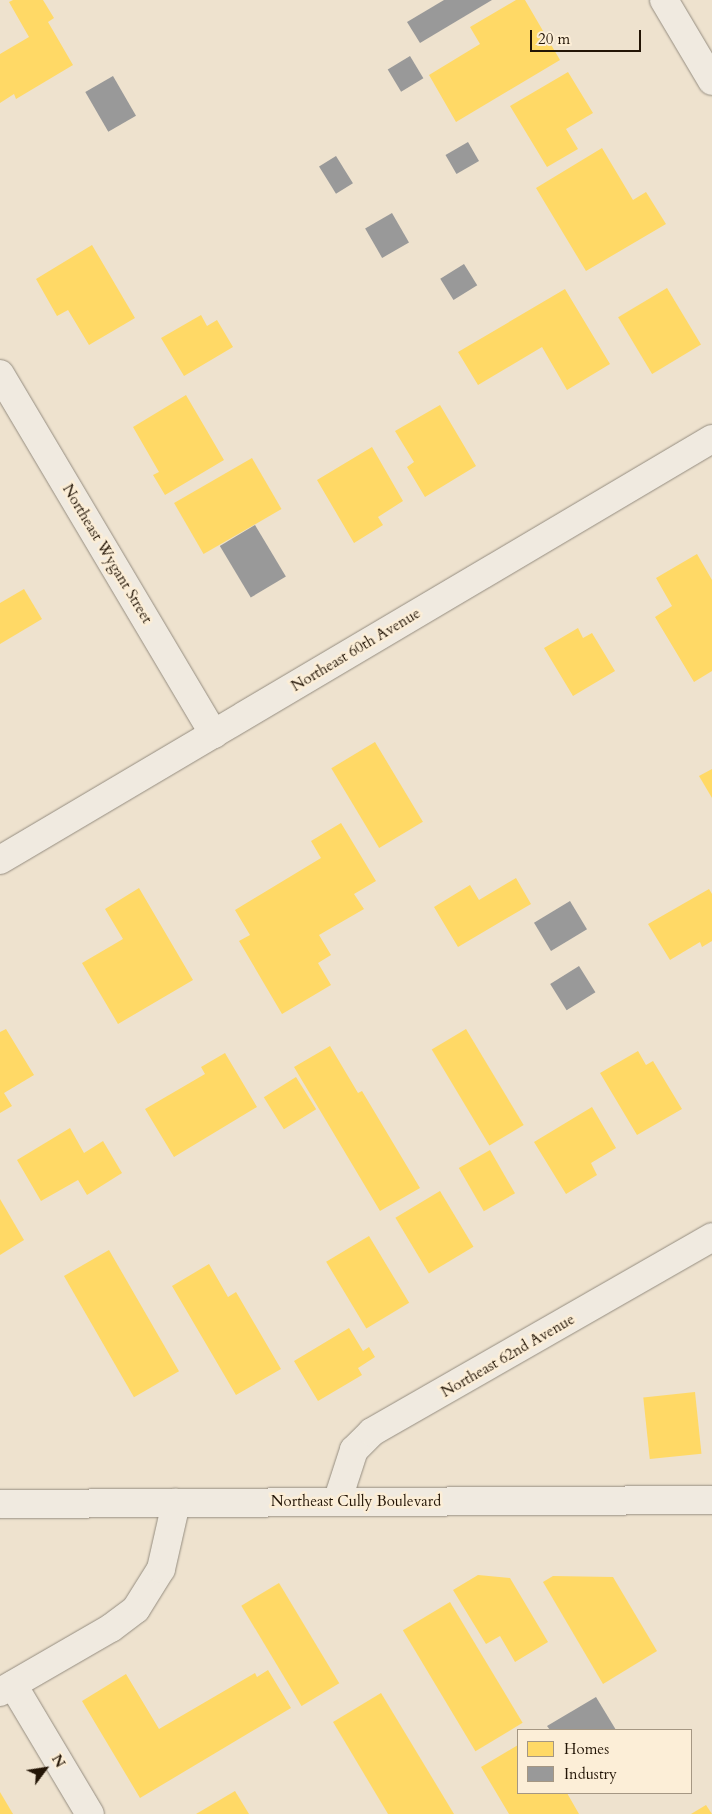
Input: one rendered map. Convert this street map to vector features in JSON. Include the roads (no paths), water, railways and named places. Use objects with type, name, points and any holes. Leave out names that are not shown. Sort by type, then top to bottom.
[{"type":"street","points":[[664,0],[712,81]]},
{"type":"street","name":"Northeast Wygant Street","points":[[0,374],[214,734]]},
{"type":"street","name":"Northeast 60th Avenue","points":[[0,860],[712,439]]},
{"type":"street","name":"Northeast 62nd Avenue","points":[[337,1502],[354,1450],[372,1432],[712,1238]]},
{"type":"street","name":"Northeast Cully Boulevard","points":[[0,1504],[712,1500]]},
{"type":"street","points":[[90,1814],[6,1689],[111,1628],[136,1609],[161,1569],[176,1503]]}]
